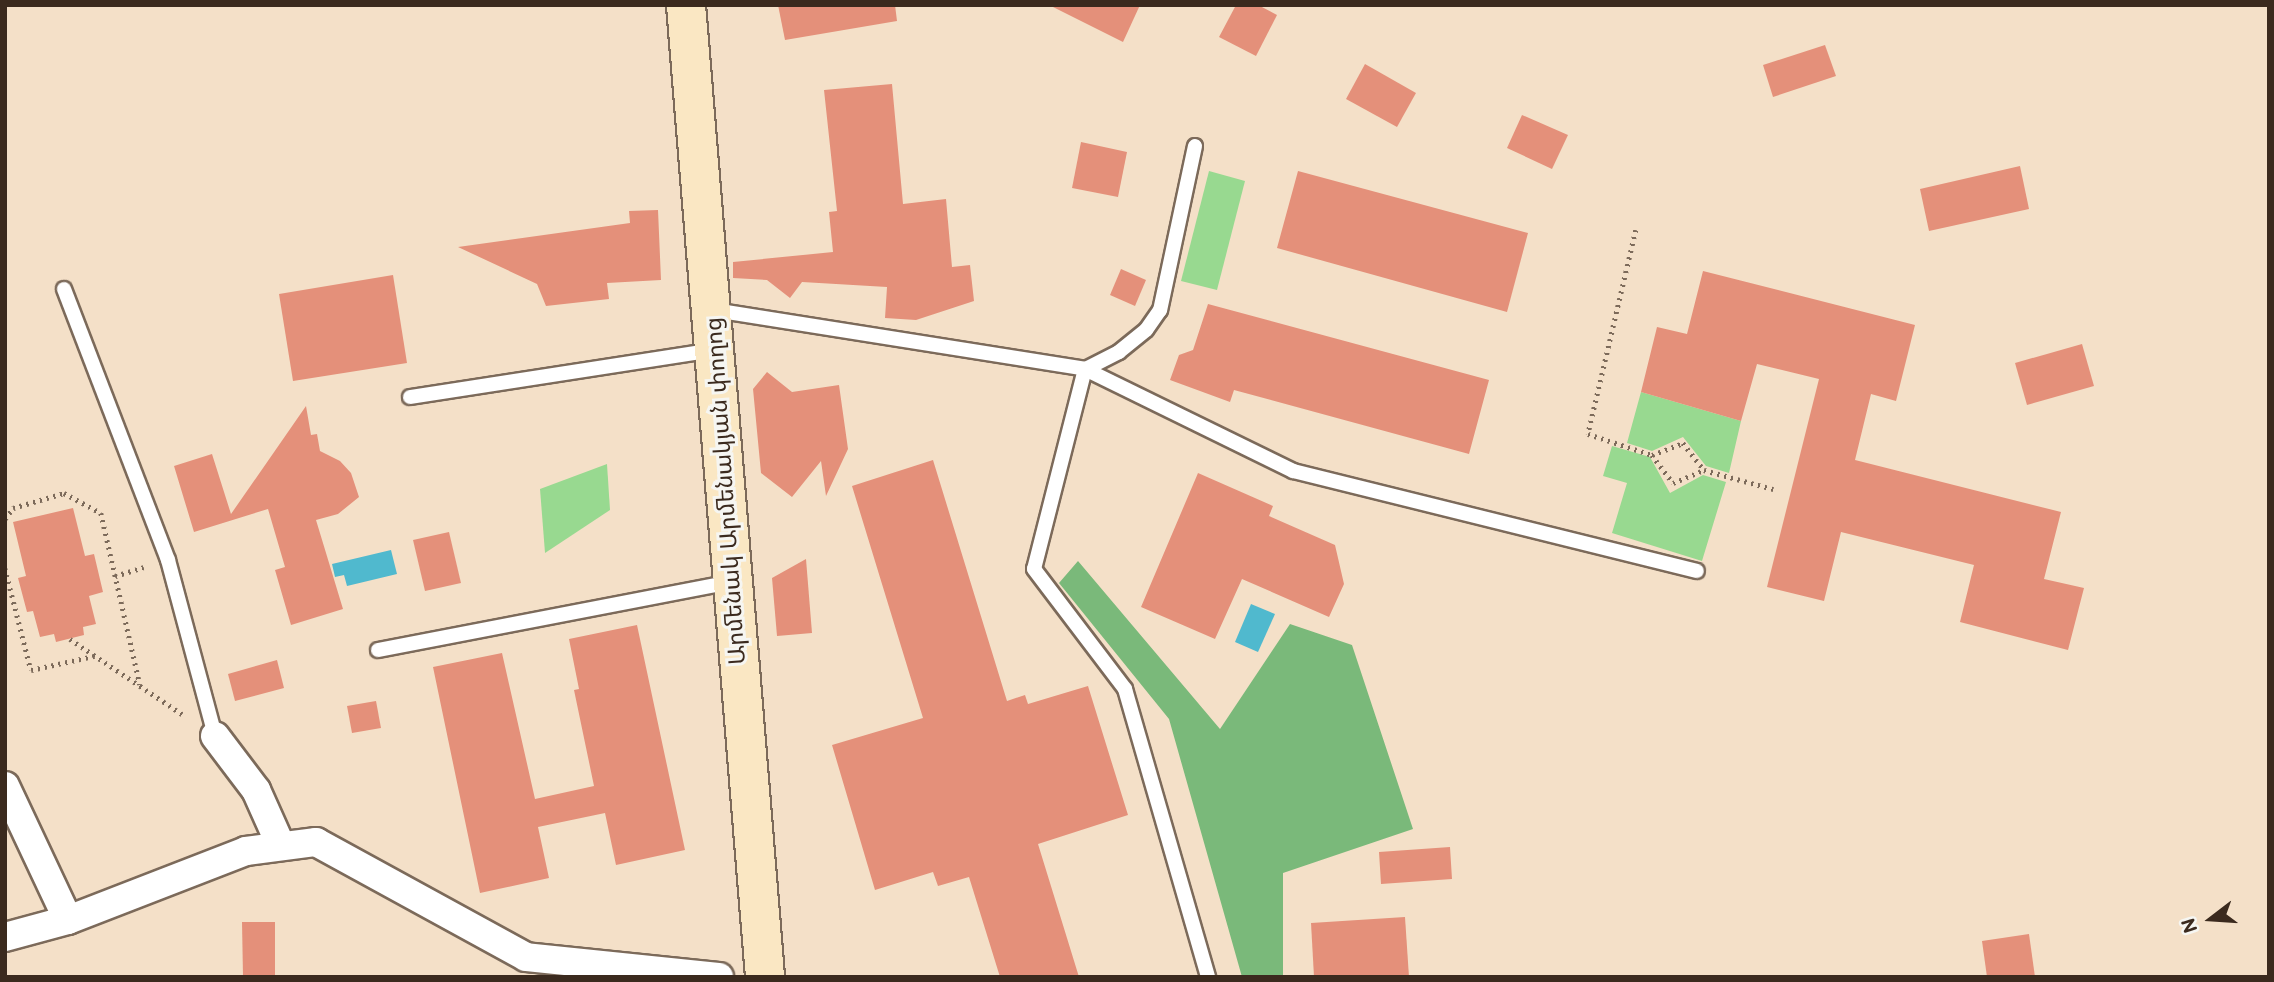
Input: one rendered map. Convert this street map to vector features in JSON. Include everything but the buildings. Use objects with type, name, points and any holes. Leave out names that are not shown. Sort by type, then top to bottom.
[{"type":"main road","name":"Արմենակ Արմենակյան փողոց","points":[[686,5],[765,977]]},
{"type":"street","points":[[215,736],[256,790],[281,846]]},
{"type":"street","points":[[5,786],[68,920]]},
{"type":"street","points":[[5,937],[68,920],[246,851],[316,842],[526,957],[719,977]]},
{"type":"lane","points":[[1195,146],[1160,310],[1146,330],[1119,352],[1085,369],[1034,569],[1125,689],[1208,977]]},
{"type":"lane","points":[[64,289],[169,560],[215,736]]},
{"type":"lane","points":[[712,310],[1085,369],[1293,471],[1697,572]]},
{"type":"lane","points":[[411,397],[716,350]]},
{"type":"lane","points":[[378,650],[733,581]]},
{"type":"path","points":[[1636,230],[1588,434],[1652,456],[1673,483],[1704,470]]},
{"type":"path","points":[[1652,456],[1683,443],[1704,470],[1773,489]]},
{"type":"path","points":[[5,519],[13,508],[64,493],[101,513],[140,685]]},
{"type":"path","points":[[5,568],[31,670],[95,656]]},
{"type":"path","points":[[70,639],[215,736]]},
{"type":"green space","points":[[1209,171],[1245,181],[1217,290],[1181,281]]},
{"type":"green space","points":[[1641,392],[1741,421],[1729,473],[1706,466],[1683,437],[1652,451],[1627,443]]},
{"type":"green space","points":[[1612,446],[1650,457],[1670,493],[1703,475],[1726,482],[1702,561],[1612,533],[1627,483],[1603,476]]},
{"type":"green space","points":[[607,464],[610,510],[545,553],[540,489]]},
{"type":"green space","points":[[1078,561],[1220,729],[1290,624],[1352,645],[1413,829],[1283,873],[1283,977],[1242,977],[1169,719],[1059,583]]},
{"type":"water","points":[[391,550],[397,574],[347,586],[344,575],[335,577],[332,564]]},
{"type":"water","points":[[1251,604],[1275,614],[1258,652],[1235,642]]}]
